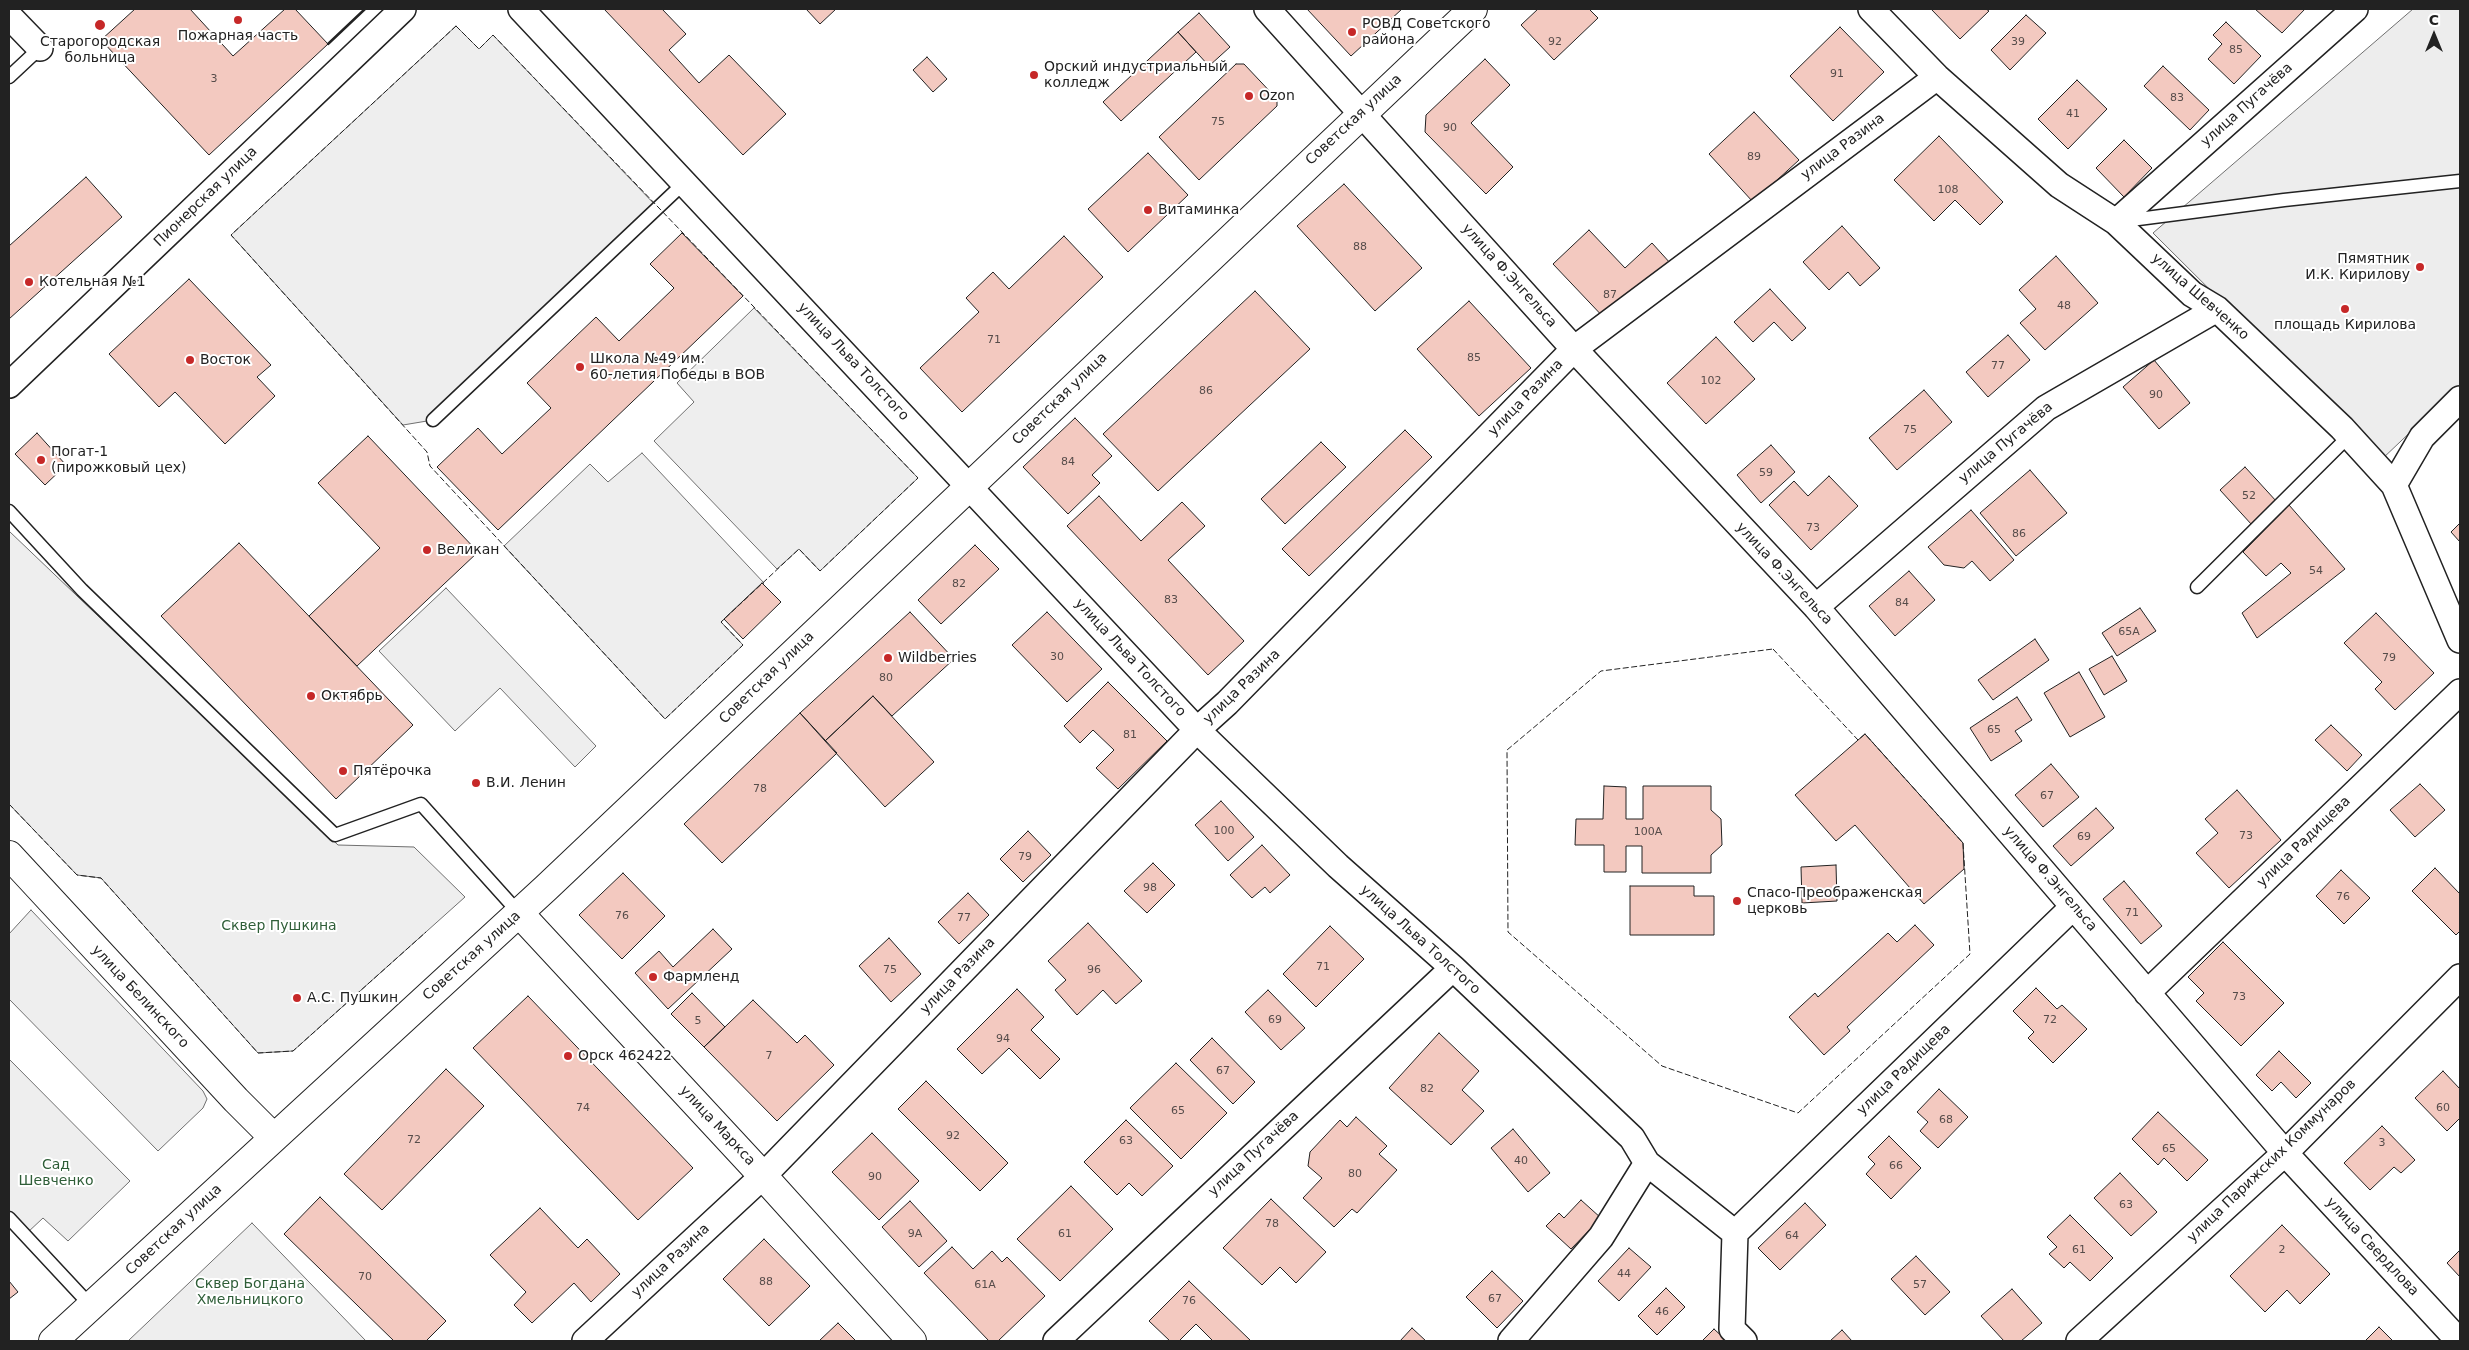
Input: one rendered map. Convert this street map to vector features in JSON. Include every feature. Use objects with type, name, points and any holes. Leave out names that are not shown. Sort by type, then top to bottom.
[{"type":"street","name":"Пионерская улица","points":[[9,385],[403,9]]},
{"type":"street","name":"улица Льва Толстого","points":[[521,9],[1197,730],[1338,866],[1453,968],[1632,1138],[1647,1163],[1736,1232]]},
{"type":"street","name":"улица Ф.Энгельса","points":[[1267,9],[1574,349],[1816,607],[2285,1152]]},
{"type":"street","name":"Советская улица","points":[[53,1341],[519,912],[1362,112],[1474,9]]},
{"type":"street","name":"улица Шевченко","points":[[1871,9],[1937,77],[2059,185],[2116,222],[2192,294],[2217,309],[2349,436],[2394,485],[2460,640]]},
{"type":"street","name":"улица Пугачёва","points":[[2116,222],[2355,9]]},
{"type":"street","points":[[9,16],[40,48]]},
{"type":"street","name":"улица Разина","points":[[585,1341],[763,1176],[1197,730],[1227,703],[1574,349],[1937,77]]},
{"type":"street","name":"улица Пугачёва","points":[[1816,607],[2046,408],[2217,309]]},
{"type":"street","points":[[2394,485],[2422,437],[2460,399]]},
{"type":"street","name":"улица Радищева","points":[[2147,993],[2460,692]]},
{"type":"street","name":"улица Белинского","points":[[9,856],[273,1138]]},
{"type":"street","name":"улица Радищева","points":[[1736,1232],[2073,907]]},
{"type":"street","name":"улица Маркса","points":[[519,912],[763,1176],[912,1341]]},
{"type":"street","name":"улица Пугачёва","points":[[1056,1341],[1453,968]]},
{"type":"street","name":"улица Парижских Коммунаров","points":[[2080,1341],[2285,1152],[2460,977]]},
{"type":"street","name":"улица Свердлова","points":[[2285,1152],[2459,1341]]},
{"type":"street","points":[[1511,1341],[1601,1237],[1647,1163]]},
{"type":"street","points":[[1736,1232],[1732,1328],[1744,1341]]},
{"type":"lane","points":[[9,77],[40,48]]},
{"type":"lane","points":[[2116,222],[2284,200],[2460,181]]},
{"type":"lane","points":[[433,420],[684,183]]},
{"type":"lane","points":[[2197,587],[2349,436]]},
{"type":"lane","points":[[9,511],[82,590],[335,835],[421,804],[519,912]]},
{"type":"lane","points":[[9,1218],[91,1306]]},
{"type":"green space","points":[[456,26],[479,49],[493,35],[658,208],[433,420],[403,425],[231,235]]},
{"type":"green space","points":[[754,308],[918,478],[820,571],[799,549],[777,569],[654,441],[694,402],[677,383]]},
{"type":"green space","points":[[642,453],[764,583],[721,622],[743,645],[665,719],[504,546],[590,464],[608,482]]},
{"type":"green space","name":"Сквер Пушкина","points":[[9,531],[338,845],[414,847],[465,897],[293,1051],[258,1053],[101,878],[77,875],[9,804]]},
{"type":"green space","points":[[446,588],[596,746],[575,767],[500,688],[455,731],[379,651]]},
{"type":"green space","points":[[31,910],[203,1091],[207,1099],[203,1108],[158,1151],[9,999],[9,934]]},
{"type":"green space","name":"Сад Шевченко","points":[[9,1059],[130,1181],[68,1241],[43,1218],[27,1233],[9,1216]]},
{"type":"green space","name":"Сквер Богдана Хмельницкого","points":[[252,1223],[366,1341],[128,1341]]},
{"type":"shaded area","name":"площадь Кирилова","points":[[2413,9],[2460,9],[2460,385],[2381,460],[2153,233]]},
{"type":"building","points":[[135,9],[190,9],[233,56],[285,9],[295,9],[328,44],[209,155],[101,40]]},
{"type":"building","points":[[604,9],[662,9],[686,34],[669,50],[699,83],[729,55],[786,114],[743,155]]},
{"type":"building","points":[[806,9],[836,9],[820,24]]},
{"type":"building","name":"РОВД Советского района","points":[[1307,9],[1402,9],[1351,56]]},
{"type":"building","points":[[1538,9],[1589,9],[1598,18],[1554,60],[1521,25]]},
{"type":"building","points":[[1931,9],[1986,9],[1989,11],[1960,39]]},
{"type":"building","points":[[2255,9],[2305,9],[2282,33]]},
{"type":"building","points":[[1199,13],[1230,47],[1209,66],[1178,32]]},
{"type":"building","points":[[2026,15],[2046,33],[2010,70],[1991,50]]},
{"type":"building","points":[[2226,22],[2261,56],[2234,84],[2208,59],[2222,44],[2213,35]]},
{"type":"building","points":[[1840,27],[1884,72],[1833,121],[1790,76]]},
{"type":"building","points":[[1178,32],[1196,52],[1121,121],[1103,102]]},
{"type":"building","points":[[927,57],[947,79],[933,92],[913,70]]},
{"type":"building","points":[[1485,59],[1510,85],[1471,123],[1513,167],[1486,194],[1425,132],[1426,115]]},
{"type":"building","points":[[1236,64],[1244,64],[1277,99],[1277,106],[1199,180],[1159,137]]},
{"type":"building","points":[[2163,66],[2209,110],[2190,130],[2144,86]]},
{"type":"building","points":[[2077,80],[2107,109],[2068,149],[2038,119]]},
{"type":"building","points":[[1754,112],[1799,160],[1753,202],[1709,154]]},
{"type":"building","points":[[1939,136],[2003,202],[1980,225],[1955,200],[1934,221],[1894,180]]},
{"type":"building","points":[[2124,140],[2152,168],[2124,197],[2096,168]]},
{"type":"building","points":[[1148,153],[1188,195],[1128,252],[1088,209]]},
{"type":"building","name":"Котельная №1","points":[[86,177],[122,217],[9,319],[9,246]]},
{"type":"building","points":[[1344,184],[1422,268],[1375,311],[1297,226]]},
{"type":"building","points":[[1842,226],[1880,268],[1860,286],[1848,272],[1829,290],[1803,262]]},
{"type":"building","points":[[1589,230],[1625,268],[1652,243],[1671,264],[1608,322],[1553,264]]},
{"type":"building","points":[[682,233],[743,296],[498,530],[437,467],[478,428],[502,454],[551,408],[527,383],[596,317],[619,341],[674,288],[650,264]]},
{"type":"building","points":[[1064,236],[1103,277],[962,412],[920,368],[979,312],[966,298],[993,272],[1009,289]]},
{"type":"building","points":[[2056,256],[2098,303],[2045,350],[2020,323],[2036,309],[2019,290]]},
{"type":"building","name":"Восток","points":[[189,279],[271,365],[257,377],[275,396],[225,444],[175,392],[159,407],[109,354]]},
{"type":"building","points":[[1770,289],[1806,328],[1792,341],[1774,322],[1753,342],[1734,322]]},
{"type":"building","points":[[1255,291],[1310,349],[1158,491],[1103,434]]},
{"type":"building","points":[[1469,301],[1531,368],[1479,416],[1417,349]]},
{"type":"building","points":[[2008,335],[2030,360],[1988,397],[1966,372]]},
{"type":"building","points":[[1716,337],[1755,379],[1706,424],[1667,383]]},
{"type":"building","points":[[2154,360],[2190,403],[2159,429],[2123,387]]},
{"type":"building","points":[[1924,390],[1952,422],[1897,470],[1869,438]]},
{"type":"building","points":[[1075,418],[1112,456],[1092,475],[1100,483],[1068,514],[1023,467]]},
{"type":"building","points":[[1405,430],[1432,457],[1309,576],[1282,549]]},
{"type":"building","name":"Погат-1 (пирожковый цех)","points":[[37,433],[66,465],[45,485],[15,454]]},
{"type":"building","name":"Великан","points":[[368,436],[478,552],[357,666],[309,616],[380,548],[318,483]]},
{"type":"building","points":[[1321,442],[1346,467],[1285,524],[1261,499]]},
{"type":"building","points":[[1771,445],[1795,472],[1761,503],[1737,475]]},
{"type":"building","points":[[2245,467],[2277,502],[2252,525],[2220,490]]},
{"type":"building","points":[[2030,470],[2067,513],[2016,556],[1980,513]]},
{"type":"building","points":[[1829,476],[1858,506],[1811,550],[1769,505],[1794,481],[1808,496]]},
{"type":"building","points":[[1099,496],[1141,541],[1182,502],[1205,526],[1168,560],[1244,641],[1208,675],[1067,526]]},
{"type":"building","points":[[2289,505],[2345,569],[2257,638],[2242,613],[2291,573],[2281,563],[2266,576],[2243,552]]},
{"type":"building","points":[[1971,510],[2014,560],[1990,581],[1972,561],[1964,568],[1944,565],[1928,547]]},
{"type":"building","points":[[2460,523],[2460,542],[2451,532]]},
{"type":"building","name":"Октябрь","points":[[239,543],[413,725],[336,799],[161,616]]},
{"type":"building","points":[[975,545],[999,569],[941,624],[918,600]]},
{"type":"building","points":[[1909,571],[1935,600],[1895,636],[1869,606]]},
{"type":"building","points":[[762,583],[781,602],[743,639],[724,619]]},
{"type":"building","points":[[2140,608],[2156,631],[2117,656],[2102,633]]},
{"type":"building","points":[[910,612],[954,659],[892,716],[873,696],[825,741],[800,713]]},
{"type":"building","points":[[1047,612],[1102,669],[1067,702],[1012,645]]},
{"type":"building","points":[[2376,613],[2434,673],[2395,710],[2375,689],[2382,682],[2344,643]]},
{"type":"building","points":[[2035,639],[2049,660],[1993,700],[1978,680]]},
{"type":"building","points":[[2112,656],[2127,681],[2104,695],[2089,669]]},
{"type":"building","points":[[2079,672],[2105,717],[2070,737],[2044,693]]},
{"type":"building","points":[[1108,682],[1167,741],[1118,789],[1096,768],[1114,750],[1093,730],[1080,743],[1064,726]]},
{"type":"building","points":[[873,696],[934,762],[885,807],[825,741]]},
{"type":"building","points":[[2017,697],[2032,720],[2015,731],[2022,741],[1991,761],[1970,728]]},
{"type":"building","points":[[800,713],[837,753],[722,863],[684,824]]},
{"type":"building","points":[[2331,725],[2362,755],[2347,771],[2315,740]]},
{"type":"building","points":[[1865,734],[1963,843],[1964,869],[1924,904],[1855,825],[1836,841],[1795,795]]},
{"type":"building","points":[[2051,764],[2079,797],[2043,827],[2015,795]]},
{"type":"building","points":[[2420,784],[2445,810],[2415,837],[2390,810]]},
{"type":"building","points":[[1604,786],[1626,787],[1626,819],[1643,819],[1643,786],[1711,786],[1711,810],[1721,819],[1722,845],[1711,855],[1711,873],[1642,873],[1642,846],[1626,846],[1626,872],[1604,872],[1604,845],[1575,845],[1576,819],[1603,819]]},
{"type":"building","points":[[2237,790],[2281,840],[2229,888],[2196,853],[2218,833],[2205,819]]},
{"type":"building","points":[[1221,801],[1254,837],[1228,861],[1195,825]]},
{"type":"building","points":[[2096,808],[2114,828],[2071,866],[2053,846]]},
{"type":"building","points":[[1028,831],[1051,855],[1023,882],[1000,859]]},
{"type":"building","points":[[1262,845],[1290,875],[1270,893],[1265,887],[1252,898],[1230,875]]},
{"type":"building","points":[[1153,863],[1175,885],[1147,913],[1124,891]]},
{"type":"building","points":[[1836,865],[1837,901],[1802,903],[1801,867]]},
{"type":"building","points":[[2435,868],[2460,894],[2460,931],[2456,935],[2412,891]]},
{"type":"building","points":[[2341,870],[2370,898],[2344,924],[2316,896]]},
{"type":"building","points":[[623,873],[665,916],[622,959],[579,915]]},
{"type":"building","points":[[2124,881],[2162,926],[2141,944],[2103,899]]},
{"type":"building","points":[[1630,886],[1694,886],[1694,896],[1714,896],[1714,935],[1630,935]]},
{"type":"building","points":[[968,893],[989,915],[959,944],[938,922]]},
{"type":"building","points":[[1088,923],[1142,981],[1116,1004],[1103,990],[1077,1015],[1055,990],[1066,980],[1048,961]]},
{"type":"building","points":[[1915,925],[1934,945],[1847,1027],[1850,1031],[1824,1055],[1789,1017],[1815,993],[1818,997],[1888,933],[1897,942]]},
{"type":"building","points":[[1330,926],[1364,959],[1316,1007],[1283,974]]},
{"type":"building","points":[[713,929],[732,949],[668,1009],[635,973],[659,951],[673,967]]},
{"type":"building","points":[[889,938],[921,974],[891,1002],[859,966]]},
{"type":"building","points":[[2223,942],[2284,1003],[2241,1046],[2196,1001],[2204,993],[2188,977]]},
{"type":"building","points":[[2036,988],[2057,1009],[2062,1005],[2087,1029],[2053,1063],[2028,1038],[2034,1032],[2013,1011]]},
{"type":"building","points":[[1017,989],[1044,1017],[1031,1030],[1060,1059],[1040,1079],[1009,1048],[982,1074],[957,1049]]},
{"type":"building","points":[[1268,990],[1305,1028],[1281,1050],[1245,1012]]},
{"type":"building","points":[[692,993],[725,1027],[704,1047],[671,1014]]},
{"type":"building","points":[[528,996],[693,1168],[638,1220],[473,1048]]},
{"type":"building","points":[[753,1000],[797,1043],[805,1035],[834,1065],[777,1121],[704,1047]]},
{"type":"building","points":[[1439,1033],[1479,1071],[1462,1090],[1484,1111],[1451,1145],[1389,1088]]},
{"type":"building","points":[[1212,1038],[1255,1082],[1233,1104],[1190,1060]]},
{"type":"building","points":[[2279,1051],[2311,1083],[2296,1098],[2281,1082],[2272,1091],[2256,1075]]},
{"type":"building","points":[[1176,1063],[1227,1113],[1181,1159],[1130,1108]]},
{"type":"building","points":[[446,1069],[484,1106],[382,1210],[344,1174]]},
{"type":"building","points":[[2443,1071],[2460,1089],[2460,1118],[2447,1131],[2415,1098]]},
{"type":"building","points":[[926,1081],[1008,1163],[980,1191],[898,1109]]},
{"type":"building","points":[[1939,1089],[1968,1117],[1938,1148],[1920,1131],[1928,1122],[1917,1112]]},
{"type":"building","points":[[2158,1112],[2208,1160],[2187,1181],[2164,1158],[2158,1165],[2132,1139]]},
{"type":"building","points":[[1356,1117],[1387,1146],[1379,1154],[1397,1170],[1357,1213],[1352,1209],[1334,1227],[1303,1198],[1322,1178],[1308,1166],[1310,1152],[1340,1120],[1347,1127]]},
{"type":"building","points":[[1126,1120],[1173,1166],[1142,1196],[1129,1183],[1117,1195],[1084,1162]]},
{"type":"building","points":[[2382,1126],[2415,1160],[2401,1173],[2394,1167],[2370,1190],[2344,1163]]},
{"type":"building","points":[[1513,1129],[1550,1173],[1528,1192],[1491,1148]]},
{"type":"building","points":[[872,1133],[919,1181],[879,1220],[832,1172]]},
{"type":"building","points":[[1889,1136],[1921,1168],[1891,1199],[1866,1174],[1875,1164],[1868,1157]]},
{"type":"building","points":[[2120,1173],[2157,1212],[2131,1236],[2094,1198]]},
{"type":"building","points":[[1071,1186],[1113,1229],[1060,1281],[1017,1239]]},
{"type":"building","points":[[320,1197],[446,1321],[426,1341],[394,1341],[284,1234]]},
{"type":"building","points":[[1271,1199],[1326,1252],[1296,1283],[1280,1267],[1262,1285],[1223,1248]]},
{"type":"building","points":[[1581,1200],[1601,1218],[1571,1249],[1546,1226],[1559,1213],[1564,1218]]},
{"type":"building","points":[[910,1201],[947,1241],[919,1267],[882,1227]]},
{"type":"building","points":[[1805,1203],[1826,1225],[1780,1270],[1758,1248]]},
{"type":"building","points":[[540,1208],[578,1248],[587,1239],[620,1274],[591,1302],[574,1283],[532,1323],[514,1305],[526,1292],[490,1255]]},
{"type":"building","points":[[2070,1215],[2113,1258],[2090,1281],[2070,1262],[2064,1268],[2049,1254],[2057,1247],[2047,1237]]},
{"type":"building","points":[[2282,1225],[2330,1274],[2300,1304],[2287,1290],[2265,1312],[2230,1276]]},
{"type":"building","points":[[764,1239],[810,1286],[769,1326],[723,1279]]},
{"type":"building","points":[[952,1247],[973,1269],[992,1251],[1002,1262],[1007,1257],[1045,1296],[998,1341],[989,1341],[924,1273]]},
{"type":"building","points":[[1629,1248],[1651,1267],[1619,1301],[1598,1281]]},
{"type":"building","points":[[2460,1250],[2460,1277],[2447,1263]]},
{"type":"building","points":[[1916,1256],[1950,1292],[1925,1315],[1891,1279]]},
{"type":"building","points":[[1492,1271],[1523,1301],[1497,1328],[1466,1297]]},
{"type":"building","points":[[9,1281],[18,1292],[9,1299]]},
{"type":"building","points":[[1189,1281],[1251,1341],[1213,1341],[1196,1324],[1179,1341],[1170,1341],[1149,1321]]},
{"type":"building","points":[[1666,1288],[1685,1307],[1657,1335],[1638,1316]]},
{"type":"building","points":[[2012,1289],[2042,1323],[2021,1341],[2004,1341],[1981,1316]]},
{"type":"building","points":[[838,1323],[856,1341],[819,1341]]},
{"type":"building","points":[[2379,1327],[2393,1341],[2365,1341]]},
{"type":"building","points":[[1412,1328],[1426,1341],[1400,1341]]},
{"type":"building","points":[[1714,1329],[1727,1341],[1702,1341]]},
{"type":"building","points":[[1842,1330],[1852,1341],[1830,1341]]},
{"type":"fence","points":[[456,26],[479,49],[493,35],[918,478],[820,571],[799,549],[721,622],[743,645],[665,719],[430,466],[427,452],[231,235],[456,26]]},
{"type":"fence","points":[[1773,649],[1858,740],[1865,734],[1963,843],[1970,954],[1798,1113],[1662,1066],[1508,932],[1507,750],[1601,671],[1773,649]]},
{"type":"fence","points":[[9,804],[77,875],[101,878],[258,1053],[293,1051],[426,932]]},
{"type":"wall","points":[[328,44],[365,9]]},
{"type":"place","name":"Пожарная часть","points":[[238,20]]},
{"type":"place","name":"Старогородская больница","points":[[100,25]]},
{"type":"place","name":"РОВД Советского района","points":[[1352,32]]},
{"type":"place","name":"Орский индустриальный колледж","points":[[1034,75]]},
{"type":"place","name":"Ozon","points":[[1249,96]]},
{"type":"place","name":"Витаминка","points":[[1148,210]]},
{"type":"place","name":"Пямятник И.К. Кирилову","points":[[2420,267]]},
{"type":"place","name":"Котельная №1","points":[[29,282]]},
{"type":"place","name":"площадь Кирилова","points":[[2345,309]]},
{"type":"place","name":"Восток","points":[[190,360]]},
{"type":"place","name":"Школа №49 им. 60-летия Победы в ВОВ","points":[[580,367]]},
{"type":"place","name":"Погат-1 (пирожковый цех)","points":[[41,460]]},
{"type":"place","name":"Великан","points":[[427,550]]},
{"type":"place","name":"Wildberries","points":[[888,658]]},
{"type":"place","name":"Октябрь","points":[[311,696]]},
{"type":"place","name":"Пятёрочка","points":[[343,771]]},
{"type":"place","name":"В.И. Ленин","points":[[476,783]]},
{"type":"place","name":"Спасо-Преображенская церковь","points":[[1737,901]]},
{"type":"place","name":"Фармленд","points":[[653,977]]},
{"type":"place","name":"А.С. Пушкин","points":[[297,998]]},
{"type":"place","name":"Орск 462422","points":[[568,1056]]}]
